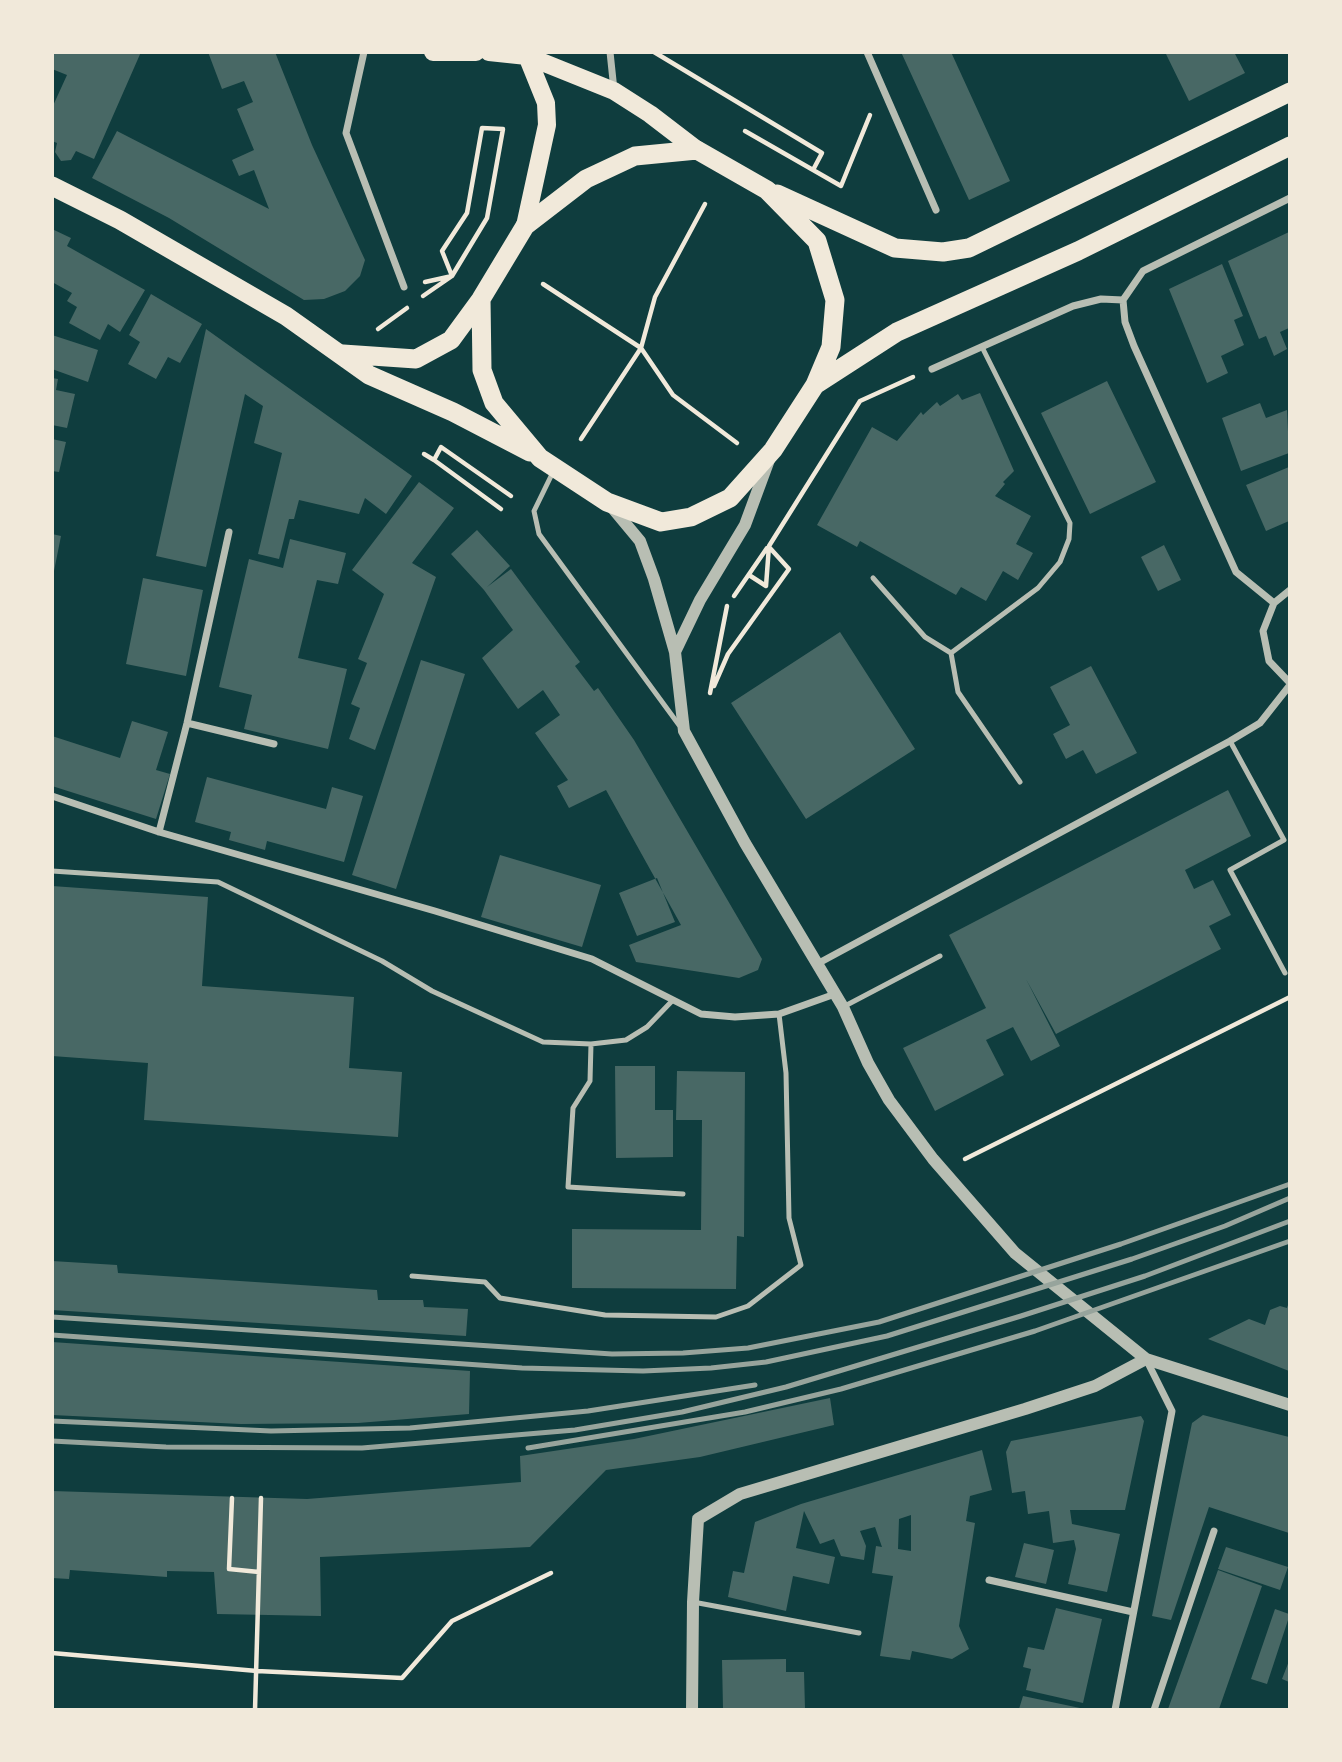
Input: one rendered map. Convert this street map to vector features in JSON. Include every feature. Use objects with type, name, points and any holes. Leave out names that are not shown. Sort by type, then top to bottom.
[{"type":"highway","points":[[343,354],[416,359],[451,340],[481,299],[525,226],[586,179],[635,156],[697,149],[767,190],[895,248],[943,252],[970,248],[1290,92]]},
{"type":"highway","points":[[815,385],[897,332],[1078,251],[1290,146]]},
{"type":"highway","points":[[52,186],[210,271],[343,354],[369,375],[453,412],[548,463],[607,502],[661,522],[691,517],[730,498],[773,450],[815,385],[831,347],[835,300],[817,241],[767,190]]},
{"type":"highway","points":[[481,299],[482,370],[494,403],[548,463]]},
{"type":"main road","points":[[433,52],[476,52]]},
{"type":"main road","points":[[489,52],[531,54],[614,91],[697,149]]},
{"type":"main road","points":[[525,226],[547,125],[546,103],[531,54]]},
{"type":"street","points":[[364,52],[346,133],[404,287]]},
{"type":"street","points":[[610,52],[614,91]]},
{"type":"street","points":[[867,52],[936,210]]},
{"type":"street","points":[[1274,603],[1236,572],[1134,346],[1125,321],[1123,300],[1143,271],[1290,198]]},
{"type":"street","points":[[932,369],[1073,306],[1101,299],[1123,300]]},
{"type":"street","points":[[675,652],[700,600],[745,525],[773,450]]},
{"type":"street","points":[[607,502],[639,541],[675,652],[684,732],[835,994],[889,1100],[942,1170],[1016,1253],[1146,1359],[1290,1405]]},
{"type":"street","points":[[159,832],[187,723],[229,532]]},
{"type":"street","points":[[817,964],[867,933],[1260,723],[1290,684],[1273,668],[1264,647],[1266,617],[1274,603],[1290,590]]},
{"type":"street","points":[[187,723],[274,744]]},
{"type":"street","points":[[52,796],[159,832],[435,911],[592,960],[672,1001],[716,1017],[779,1014],[835,994]]},
{"type":"street","points":[[692,1710],[693,1602],[698,1519],[740,1494],[1037,1406],[1095,1386],[1146,1359]]},
{"type":"street","points":[[1127,1710],[1116,1708],[1172,1411],[1146,1359]]},
{"type":"street","points":[[1154,1710],[1214,1531]]},
{"type":"street","points":[[989,1580],[1133,1612]]},
{"type":"lane","points":[[951,653],[1038,588],[1060,562],[1069,540],[1070,523],[982,347]]},
{"type":"lane","points":[[548,463],[534,511],[539,534],[684,732]]},
{"type":"lane","points":[[873,578],[925,637],[951,653],[958,692],[1020,782]]},
{"type":"lane","points":[[1230,741],[1284,841],[1230,870],[1285,973]]},
{"type":"lane","points":[[52,871],[218,882],[382,961],[432,991],[543,1042],[590,1044],[626,1040],[647,1027],[672,1001]]},
{"type":"lane","points":[[842,1007],[940,956]]},
{"type":"lane","points":[[412,1276],[485,1282],[500,1298],[605,1315],[716,1317],[748,1306],[801,1265],[789,1218],[786,1073],[779,1014]]},
{"type":"lane","points":[[590,1044],[590,1081],[573,1108],[568,1187],[682,1195]]},
{"type":"lane","points":[[693,1602],[859,1633]]},
{"type":"path","points":[[655,53],[822,153],[813,170]]},
{"type":"path","points":[[745,131],[841,186],[881,86]]},
{"type":"path","points":[[419,299],[453,276],[487,218],[503,130],[482,128],[467,212],[442,251],[453,276]]},
{"type":"path","points":[[580,439],[641,348],[655,297],[705,204]]},
{"type":"path","points":[[404,287],[453,276]]},
{"type":"path","points":[[543,284],[641,348],[673,395],[737,443]]},
{"type":"path","points":[[343,354],[408,307]]},
{"type":"path","points":[[749,575],[766,586],[769,546],[860,401],[932,369]]},
{"type":"path","points":[[434,460],[441,447],[511,496]]},
{"type":"path","points":[[424,454],[501,509]]},
{"type":"path","points":[[769,546],[789,569],[728,654],[710,693],[727,606],[791,513]]},
{"type":"path","points":[[942,1170],[1290,996]]},
{"type":"path","points":[[232,1498],[229,1569],[260,1572]]},
{"type":"path","points":[[255,1710],[261,1498]]},
{"type":"path","points":[[52,1653],[257,1671],[402,1678],[452,1621],[551,1573]]},
{"type":"building","points":[[52,52],[141,52],[94,159],[76,151],[71,160],[61,161],[55,152],[57,143],[52,141],[52,108],[67,75],[52,69]]},
{"type":"building","points":[[208,52],[275,52],[312,145],[365,260],[360,276],[345,291],[324,299],[304,300],[169,218],[92,178],[117,131],[269,209],[254,170],[239,176],[232,160],[254,150],[237,109],[253,102],[244,81],[222,89]]},
{"type":"building","points":[[901,52],[951,52],[1010,181],[969,200]]},
{"type":"building","points":[[1165,52],[1234,52],[1245,73],[1189,101]]},
{"type":"building","points":[[52,229],[71,238],[67,246],[145,290],[120,332],[108,324],[100,340],[69,323],[77,307],[67,301],[72,293],[52,282]]},
{"type":"building","points":[[1289,232],[1289,328],[1280,332],[1287,349],[1274,356],[1266,336],[1259,339],[1228,261]]},
{"type":"building","points":[[1222,264],[1243,316],[1234,320],[1244,345],[1221,356],[1228,373],[1207,383],[1169,289]]},
{"type":"building","points":[[151,294],[202,324],[180,363],[168,357],[156,379],[128,364],[140,342],[129,335]]},
{"type":"building","points":[[206,329],[412,476],[386,514],[365,498],[359,514],[299,500],[294,519],[289,519],[279,559],[258,554],[282,453],[254,443],[263,406],[245,394],[206,567],[156,556]]},
{"type":"building","points":[[52,335],[98,350],[88,382],[52,369]]},
{"type":"building","points":[[52,378],[58,379],[56,390],[75,394],[67,428],[52,425]]},
{"type":"building","points":[[1107,381],[1156,482],[1090,514],[1041,413]]},
{"type":"building","points":[[980,393],[1014,471],[1003,482],[1005,484],[995,496],[1031,516],[1016,544],[1033,553],[1018,580],[1003,571],[986,601],[961,587],[956,595],[860,541],[857,547],[817,525],[872,427],[897,441],[921,412],[923,415],[937,402],[940,406],[958,394],[962,400]]},
{"type":"building","points":[[1260,403],[1266,418],[1287,410],[1289,453],[1241,471],[1222,418]]},
{"type":"building","points":[[52,439],[66,442],[59,472],[52,471]]},
{"type":"building","points":[[1289,467],[1289,521],[1266,531],[1246,485]]},
{"type":"building","points":[[419,482],[454,508],[412,563],[436,577],[375,750],[349,739],[360,708],[351,704],[367,663],[358,659],[384,594],[352,570]]},
{"type":"building","points":[[477,530],[510,566],[487,587],[511,569],[580,662],[575,666],[594,691],[598,688],[634,740],[762,959],[758,970],[739,978],[636,962],[629,945],[681,925],[606,790],[569,808],[557,786],[568,780],[535,733],[560,715],[543,690],[518,709],[482,658],[513,630],[484,590],[451,554]]},
{"type":"building","points":[[52,534],[61,536],[54,571],[52,571]]},
{"type":"building","points":[[290,539],[346,553],[338,584],[317,580],[298,658],[347,669],[328,749],[244,729],[252,695],[219,687],[249,559],[283,568]]},
{"type":"building","points":[[1164,545],[1181,580],[1158,591],[1141,557]]},
{"type":"building","points":[[143,578],[203,590],[186,676],[126,664]]},
{"type":"building","points":[[840,632],[915,749],[806,819],[731,703]]},
{"type":"building","points":[[421,660],[465,674],[396,889],[352,875]]},
{"type":"building","points":[[1091,666],[1137,753],[1096,774],[1083,750],[1066,759],[1053,734],[1070,725],[1050,687]]},
{"type":"building","points":[[132,721],[168,732],[156,770],[170,774],[156,819],[52,786],[52,736],[120,758]]},
{"type":"building","points":[[207,777],[326,809],[332,787],[363,796],[344,862],[267,841],[265,850],[229,840],[231,832],[195,822]]},
{"type":"building","points":[[1228,790],[1251,836],[1185,870],[1194,889],[1213,880],[1231,915],[1209,926],[1221,949],[1056,1034],[1026,979],[1060,1046],[1031,1061],[1013,1027],[986,1040],[1004,1075],[935,1111],[903,1048],[986,1008],[949,935]]},
{"type":"building","points":[[500,855],[601,885],[582,947],[481,917]]},
{"type":"building","points":[[657,878],[675,922],[637,936],[619,893]]},
{"type":"building","points":[[52,886],[208,897],[202,986],[354,997],[349,1068],[402,1072],[398,1137],[144,1120],[148,1063],[52,1056]]},
{"type":"building","points":[[615,1066],[655,1066],[655,1110],[673,1110],[673,1157],[616,1158]]},
{"type":"building","points":[[677,1071],[745,1072],[744,1237],[737,1236],[736,1289],[572,1288],[572,1229],[701,1230],[702,1120],[676,1120]]},
{"type":"building","points":[[52,1261],[117,1265],[118,1273],[377,1290],[378,1300],[423,1300],[424,1307],[468,1309],[466,1336],[52,1310]]},
{"type":"building","points":[[1289,1302],[1289,1371],[1208,1339],[1249,1319],[1265,1325],[1270,1310],[1280,1306],[1287,1308]]},
{"type":"building","points":[[52,1342],[470,1371],[469,1414],[358,1423],[241,1424],[52,1415]]},
{"type":"building","points":[[830,1398],[834,1425],[700,1457],[606,1470],[530,1547],[320,1557],[321,1616],[217,1614],[214,1572],[167,1571],[167,1577],[70,1570],[69,1579],[52,1578],[52,1491],[307,1499],[521,1482],[520,1456],[634,1439]]},
{"type":"building","points":[[1203,1415],[1289,1437],[1289,1533],[1209,1507],[1171,1620],[1152,1616],[1192,1423]]},
{"type":"building","points":[[1141,1416],[1144,1421],[1125,1510],[1070,1510],[1072,1524],[1120,1534],[1107,1592],[1068,1584],[1076,1549],[1074,1540],[1053,1543],[1049,1511],[1028,1514],[1025,1491],[1012,1493],[1006,1452],[1011,1441]]},
{"type":"building","points":[[982,1450],[992,1490],[970,1496],[966,1521],[975,1523],[959,1626],[969,1649],[952,1659],[912,1651],[910,1660],[880,1656],[893,1576],[872,1573],[876,1546],[882,1547],[875,1527],[860,1531],[866,1546],[864,1560],[841,1556],[834,1539],[820,1544],[804,1511],[796,1548],[835,1557],[829,1584],[793,1576],[786,1611],[728,1597],[733,1571],[744,1573],[755,1522],[801,1504]],"holes":[[[911,1515],[911,1551],[898,1549],[899,1519]]]},
{"type":"building","points":[[1024,1543],[1054,1550],[1046,1584],[1015,1577]]},
{"type":"building","points":[[1226,1547],[1288,1567],[1280,1590],[1218,1569]]},
{"type":"building","points":[[1218,1570],[1262,1586],[1219,1709],[1168,1709]]},
{"type":"building","points":[[1056,1608],[1102,1619],[1083,1703],[1026,1690],[1031,1669],[1023,1667],[1028,1647],[1044,1650]]},
{"type":"building","points":[[1275,1609],[1289,1614],[1289,1617],[1267,1684],[1251,1679]]},
{"type":"building","points":[[786,1659],[786,1672],[804,1672],[805,1709],[723,1709],[722,1660]]},
{"type":"building","points":[[1289,1661],[1289,1682],[1282,1679]]},
{"type":"building","points":[[1023,1696],[1080,1708],[1080,1709],[1019,1709]]},
{"type":"railway","points":[[52,1317],[612,1354],[683,1353],[748,1348],[879,1322],[1121,1244],[1290,1184]]},
{"type":"railway","points":[[52,1335],[522,1368],[643,1371],[766,1362],[887,1336],[1132,1259],[1225,1226],[1290,1198]]},
{"type":"railway","points":[[52,1441],[166,1447],[362,1448],[575,1430],[682,1412],[786,1387],[1021,1316],[1145,1276],[1290,1221]]},
{"type":"railway","points":[[528,1448],[745,1412],[841,1389],[1035,1331],[1290,1241]]},
{"type":"railway","points":[[52,1421],[271,1431],[410,1428],[588,1411],[755,1385]]}]
